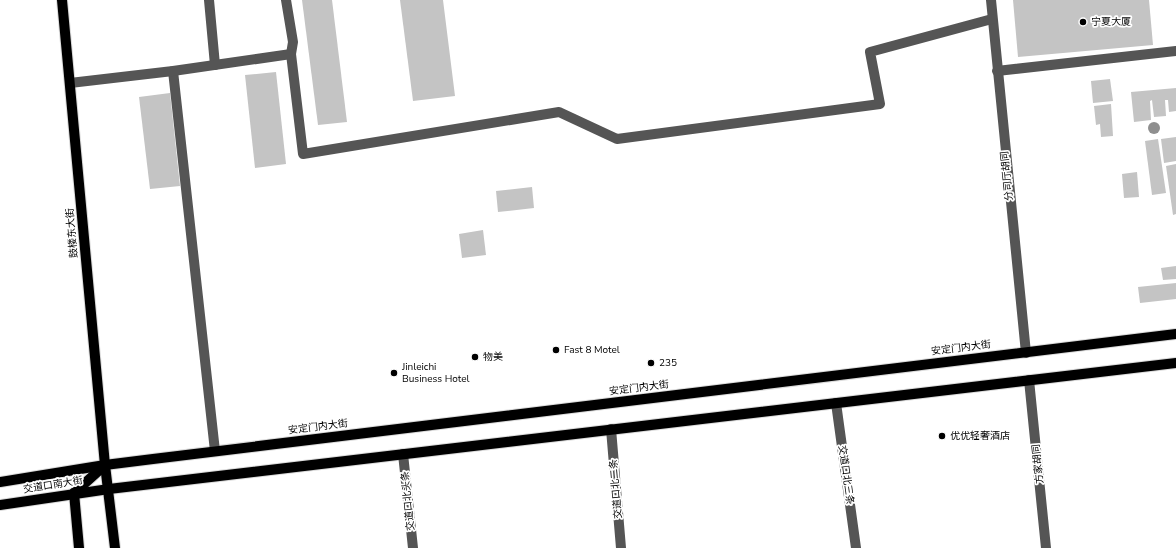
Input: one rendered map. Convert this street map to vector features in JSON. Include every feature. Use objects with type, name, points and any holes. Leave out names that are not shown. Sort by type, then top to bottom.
[{"type":"main road","name":"鼓楼东大街","points":[[62,0],[115,548]]},
{"type":"main road","name":"安定门内大街","points":[[106,465],[1176,334]]},
{"type":"main road","points":[[109,489],[1176,363]]},
{"type":"main road","name":"交道口南大街","points":[[0,482],[106,465]]},
{"type":"main road","points":[[79,548],[74,493],[106,465]]},
{"type":"main road","name":"交道口南大街","points":[[0,505],[109,489]]},
{"type":"street","points":[[209,0],[214,65]]},
{"type":"street","points":[[286,0],[293,42],[292,54],[303,154],[559,112],[617,139],[880,104],[870,52],[992,18]]},
{"type":"street","name":"分司厅胡同","points":[[990,0],[1026,353]]},
{"type":"street","points":[[997,71],[1176,51]]},
{"type":"street","points":[[70,83],[173,71],[292,54]]},
{"type":"street","points":[[173,71],[215,451]]},
{"type":"street","name":"方家胡同","points":[[1029,380],[1046,548]]},
{"type":"street","name":"交道口北三条","points":[[836,403],[856,548]]},
{"type":"street","name":"交道口北二条","points":[[611,429],[622,548]]},
{"type":"street","name":"交道口北头条","points":[[403,454],[413,548]]},
{"type":"building","points":[[302,0],[332,0],[347,122],[318,125]]},
{"type":"building","points":[[400,0],[443,0],[455,96],[413,101]]},
{"type":"building","name":"宁夏大厦","points":[[1013,0],[1149,0],[1153,45],[1018,57]]},
{"type":"building","points":[[276,72],[286,164],[255,168],[245,75]]},
{"type":"building","points":[[1110,79],[1113,101],[1093,103],[1091,81]]},
{"type":"building","points":[[1176,88],[1176,111],[1169,112],[1168,100],[1165,100],[1166,116],[1154,117],[1152,100],[1150,101],[1151,120],[1134,122],[1131,92]]},
{"type":"building","points":[[170,93],[180,186],[150,189],[139,97]]},
{"type":"building","points":[[1111,104],[1113,136],[1101,137],[1100,124],[1096,125],[1094,106]]},
{"type":"building","points":[[1176,137],[1176,161],[1164,163],[1161,139]]},
{"type":"building","points":[[1158,139],[1166,193],[1152,195],[1145,141]]},
{"type":"building","points":[[1176,164],[1176,214],[1173,215],[1166,166]]},
{"type":"building","points":[[1137,172],[1139,197],[1124,198],[1122,174]]},
{"type":"building","points":[[532,187],[534,208],[498,212],[496,191]]},
{"type":"building","points":[[483,230],[486,255],[462,258],[459,234]]},
{"type":"building","points":[[1176,266],[1176,279],[1163,280],[1161,268]]},
{"type":"building","points":[[1176,283],[1176,299],[1140,303],[1138,287]]},
{"type":"place","name":"宁夏大厦","points":[[1083,22]]},
{"type":"place","name":"Fast 8 Motel","points":[[556,350]]},
{"type":"place","name":"物美","points":[[475,357]]},
{"type":"place","name":"235","points":[[651,363]]},
{"type":"place","name":"Jinleichi Business Hotel","points":[[394,373]]},
{"type":"place","name":"优优轻奢酒店","points":[[942,436]]}]
